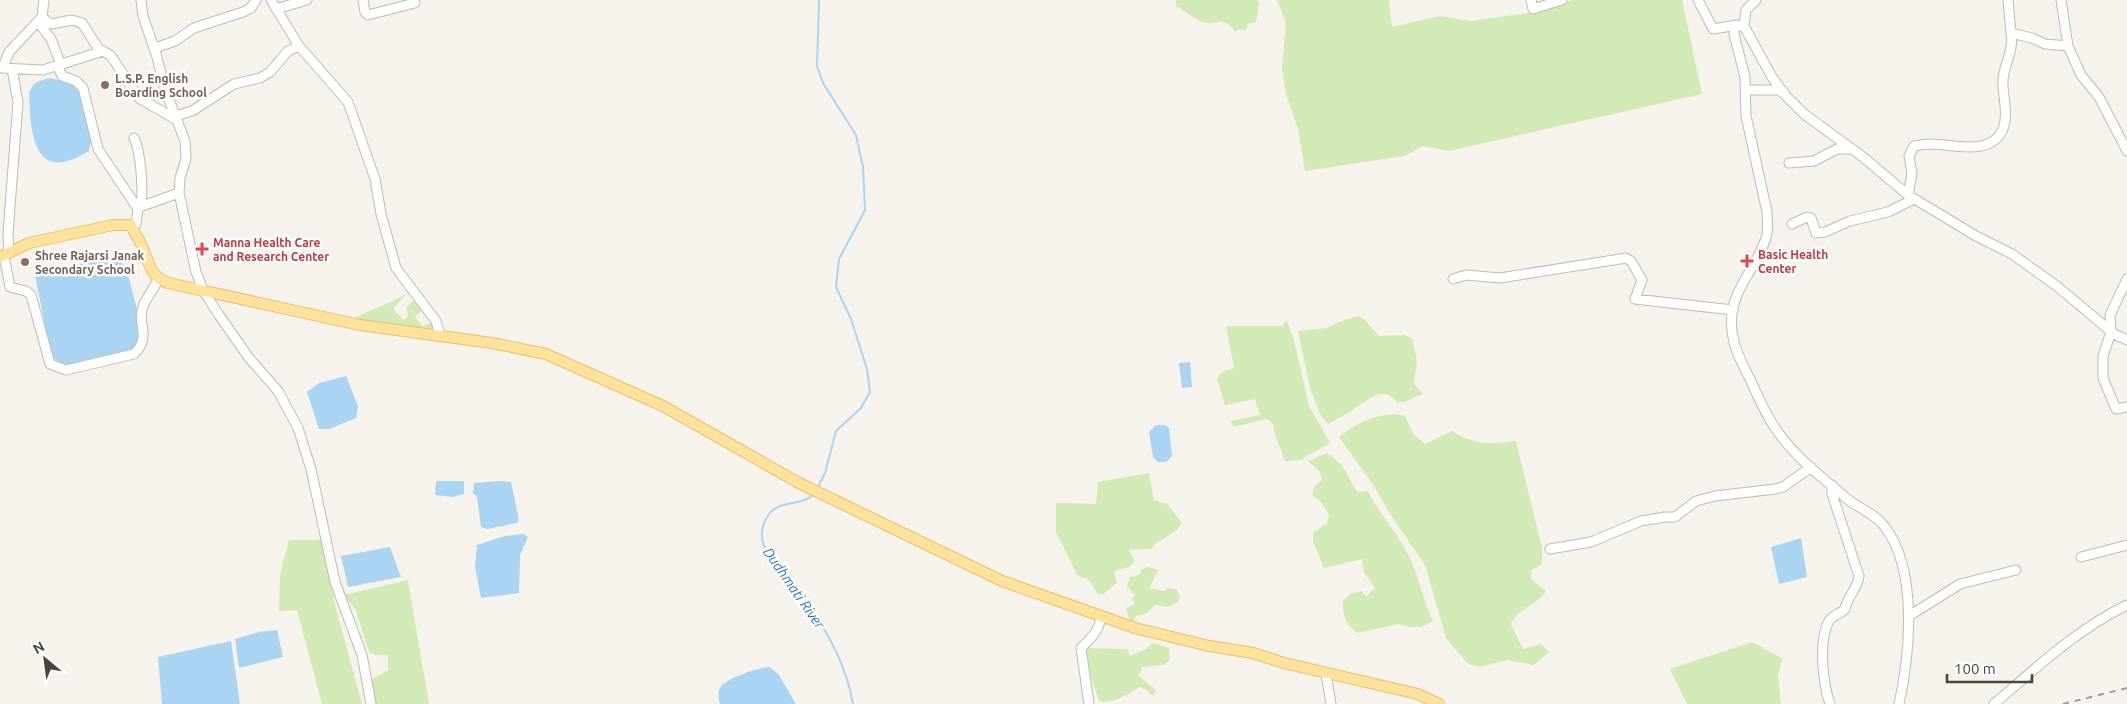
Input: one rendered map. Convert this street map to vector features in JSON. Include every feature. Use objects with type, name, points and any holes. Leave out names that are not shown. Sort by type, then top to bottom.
[{"type":"main road","points":[[4,255],[28,243],[113,225],[131,225],[152,272],[158,280],[204,292],[360,325],[492,343],[546,354],[577,366],[687,419],[799,483],[1002,581],[1144,630],[1209,646],[1253,653],[1326,674],[1418,694],[1439,704]]},
{"type":"street","points":[[44,0],[40,20],[9,52],[5,68],[18,102],[8,233],[4,255],[10,287],[26,291],[31,295],[50,364],[66,370],[134,354],[142,346],[144,337],[142,323],[143,306],[158,280]]},
{"type":"street","points":[[141,0],[143,16],[164,87],[186,151],[179,193],[192,260],[204,292],[248,358],[278,391],[298,428],[310,469],[335,582],[362,655],[371,704]]},
{"type":"street","points":[[154,48],[175,41],[194,28],[243,12],[251,8],[256,0]]},
{"type":"street","points":[[271,0],[299,46],[348,102],[374,179],[386,236],[396,268],[436,321],[440,336]]},
{"type":"street","points":[[276,9],[307,0]]},
{"type":"street","points":[[363,0],[365,12],[368,15],[415,3]]},
{"type":"street","points":[[1531,0],[1533,9],[1562,0]]},
{"type":"street","points":[[1698,0],[1713,29],[1741,26]]},
{"type":"street","points":[[1756,0],[1746,10],[1741,26],[1734,34],[1744,68],[1746,116],[1767,212],[1768,227],[1763,245],[1738,289],[1731,328],[1734,345],[1762,406],[1779,433],[1811,467],[1856,507],[1875,516],[1886,528],[1896,549],[1905,581],[1909,616],[1906,676],[1899,704]]},
{"type":"street","points":[[1911,197],[1912,173],[1909,156],[1914,146],[1933,144],[1960,148],[1987,145],[1994,141],[2003,129],[2006,99],[2004,76],[2013,44],[2008,0]]},
{"type":"street","points":[[2060,0],[2068,46],[2081,74],[2099,97],[2127,151]]},
{"type":"street","points":[[40,20],[51,24],[72,20],[82,23],[100,51]]},
{"type":"street","points":[[40,20],[51,39],[62,76],[76,81],[83,88],[98,149],[140,208]]},
{"type":"street","points":[[1741,26],[1786,96]]},
{"type":"street","points":[[2011,34],[2032,38],[2045,44],[2068,46]]},
{"type":"street","points":[[176,118],[192,111],[234,84],[260,78],[270,72],[288,51],[299,46]]},
{"type":"street","points":[[5,68],[43,70],[103,51],[111,56],[139,98],[176,118]]},
{"type":"street","points":[[1746,90],[1779,90],[1804,114],[1852,149],[1911,197],[1976,236],[2012,254],[2041,277],[2058,287],[2111,332],[2127,340]]},
{"type":"street","points":[[131,225],[136,224],[140,208],[140,159],[138,146],[134,138]]},
{"type":"street","points":[[1789,163],[1814,161],[1838,149],[1852,149]]},
{"type":"street","points":[[140,208],[179,193]]},
{"type":"street","points":[[1792,224],[1811,218],[1816,233],[1825,232],[1850,221],[1888,212],[1911,197]]},
{"type":"street","points":[[1453,279],[1466,276],[1500,278],[1626,258],[1631,261],[1642,280],[1635,299],[1733,310]]},
{"type":"street","points":[[2127,279],[2110,315],[2111,332],[2102,356],[2103,378],[2116,409],[2127,407]]},
{"type":"street","points":[[1550,549],[1591,542],[1642,521],[1675,517],[1696,502],[1715,496],[1775,489],[1783,486],[1811,467]]},
{"type":"street","points":[[1830,704],[1822,649],[1824,635],[1832,617],[1845,609],[1847,598],[1856,588],[1858,576],[1832,494],[1832,485]]},
{"type":"street","points":[[2081,557],[2127,545]]},
{"type":"street","points":[[1909,616],[1960,584],[2016,570]]},
{"type":"street","points":[[1994,704],[2070,638],[2127,605]]},
{"type":"street","points":[[1089,704],[1085,666],[1080,653],[1082,646],[1095,634],[1100,625],[1101,616]]},
{"type":"street","points":[[1326,674],[1331,704]]},
{"type":"green space","points":[[1176,0],[1257,0],[1259,4],[1256,22],[1247,24],[1248,27],[1244,31],[1240,29],[1235,32],[1231,26],[1222,21],[1209,23],[1198,20],[1176,6]]},
{"type":"green space","points":[[1277,0],[1389,0],[1392,27],[1440,16],[1470,21],[1534,12],[1572,0],[1682,0],[1702,94],[1449,151],[1423,146],[1404,156],[1305,171],[1298,129],[1286,94],[1282,68],[1286,23]]},
{"type":"green space","points":[[407,293],[393,309],[404,320],[408,316],[406,307],[415,300],[424,309],[415,317],[423,326],[437,321],[436,333],[348,321],[393,301]]},
{"type":"green space","points":[[1358,316],[1363,318],[1379,336],[1404,335],[1412,338],[1417,361],[1414,384],[1423,394],[1404,402],[1397,402],[1386,394],[1380,394],[1328,424],[1321,416],[1310,388],[1298,331],[1327,328]]},
{"type":"green space","points":[[1286,319],[1294,341],[1309,406],[1330,443],[1300,460],[1285,461],[1273,424],[1267,419],[1233,427],[1231,421],[1260,415],[1255,399],[1225,405],[1217,378],[1222,372],[1234,368],[1226,326],[1283,326]]},
{"type":"green space","points":[[1394,414],[1405,416],[1413,434],[1425,444],[1452,431],[1476,442],[1498,443],[1516,441],[1542,548],[1542,564],[1531,570],[1531,579],[1546,591],[1519,613],[1511,624],[1523,649],[1541,644],[1549,652],[1534,665],[1507,660],[1480,667],[1468,664],[1446,638],[1425,565],[1390,514],[1374,486],[1339,437],[1365,421],[1378,416]]},
{"type":"green space","points":[[1327,453],[1342,465],[1357,492],[1368,491],[1399,539],[1409,556],[1433,621],[1421,627],[1409,627],[1399,624],[1357,633],[1347,622],[1344,615],[1343,601],[1350,594],[1362,591],[1366,597],[1375,588],[1364,572],[1362,559],[1324,568],[1313,542],[1313,533],[1327,523],[1329,514],[1321,502],[1312,495],[1314,487],[1322,480],[1320,472],[1308,461]]},
{"type":"green space","points":[[1149,473],[1154,500],[1167,504],[1182,523],[1177,530],[1154,545],[1152,549],[1129,550],[1135,561],[1129,567],[1114,571],[1117,583],[1103,594],[1098,594],[1089,580],[1077,575],[1056,532],[1056,503],[1096,504],[1098,482]]},
{"type":"green space","points":[[289,540],[322,540],[336,609],[362,704],[322,704],[297,610],[279,611],[280,575]]},
{"type":"green space","points":[[1147,567],[1157,569],[1158,571],[1149,588],[1164,591],[1166,588],[1176,589],[1180,597],[1179,601],[1169,607],[1155,605],[1147,613],[1136,616],[1133,623],[1130,623],[1126,608],[1135,604],[1132,599],[1135,594],[1127,587],[1130,577],[1139,575],[1142,569]]},
{"type":"green space","points":[[408,580],[429,704],[375,704],[372,679],[388,670],[388,655],[375,655],[369,652],[355,608],[343,595]]},
{"type":"green space","points":[[1752,642],[1782,658],[1778,676],[1781,704],[1687,704],[1670,669]]},
{"type":"green space","points":[[1153,643],[1169,648],[1170,660],[1164,665],[1142,667],[1139,676],[1156,690],[1153,696],[1145,689],[1139,687],[1115,700],[1099,701],[1083,652],[1087,648],[1128,649],[1129,656],[1146,649]]},
{"type":"water","points":[[49,78],[78,84],[92,136],[89,151],[75,159],[53,162],[45,158],[39,151],[35,141],[29,100],[30,90],[37,82]]},
{"type":"water","points":[[117,259],[126,267],[139,317],[138,342],[129,352],[65,366],[56,360],[50,351],[35,275],[85,263]]},
{"type":"water","points":[[1190,362],[1192,387],[1182,388],[1179,363]]},
{"type":"water","points":[[346,376],[358,406],[356,418],[329,429],[319,429],[307,392],[319,383]]},
{"type":"water","points":[[1156,425],[1165,425],[1169,428],[1172,456],[1166,462],[1158,462],[1153,457],[1149,432]]},
{"type":"water","points":[[436,481],[464,481],[464,494],[453,497],[435,495]]},
{"type":"water","points":[[511,482],[519,520],[517,523],[487,529],[481,527],[477,497],[473,493],[474,483]]},
{"type":"water","points":[[523,534],[528,537],[520,555],[519,593],[481,598],[475,566],[477,545],[505,536]]},
{"type":"water","points":[[1801,538],[1807,577],[1779,584],[1771,547]]},
{"type":"water","points":[[390,547],[401,577],[348,587],[341,556]]},
{"type":"water","points":[[277,630],[283,657],[239,668],[235,639],[259,632]]},
{"type":"water","points":[[231,641],[240,704],[162,704],[158,657]]},
{"type":"water","points":[[770,667],[779,675],[796,704],[720,704],[719,692],[723,684],[743,674]]},
{"type":"waterway","name":"Dudhmati River","points":[[818,487],[825,473],[836,431],[861,408],[870,392],[867,369],[851,319],[836,287],[839,259],[865,210],[863,167],[856,135],[823,83],[817,66],[819,0]]},
{"type":"waterway","name":"Dudhmati River","points":[[813,495],[803,501],[784,505],[773,510],[764,524],[762,539],[772,561],[804,599],[825,630],[847,678],[853,704]]},
{"type":"railway","points":[[2063,704],[2127,688]]},
{"type":"place","name":"L.S.P. English Boarding School","points":[[105,85]]},
{"type":"place","name":"Manna Health Care and Research Center","points":[[202,249]]},
{"type":"place","name":"Basic Health Center","points":[[1747,261]]},
{"type":"place","name":"Shree Rajarsi Janak Secondary School","points":[[25,262]]}]
